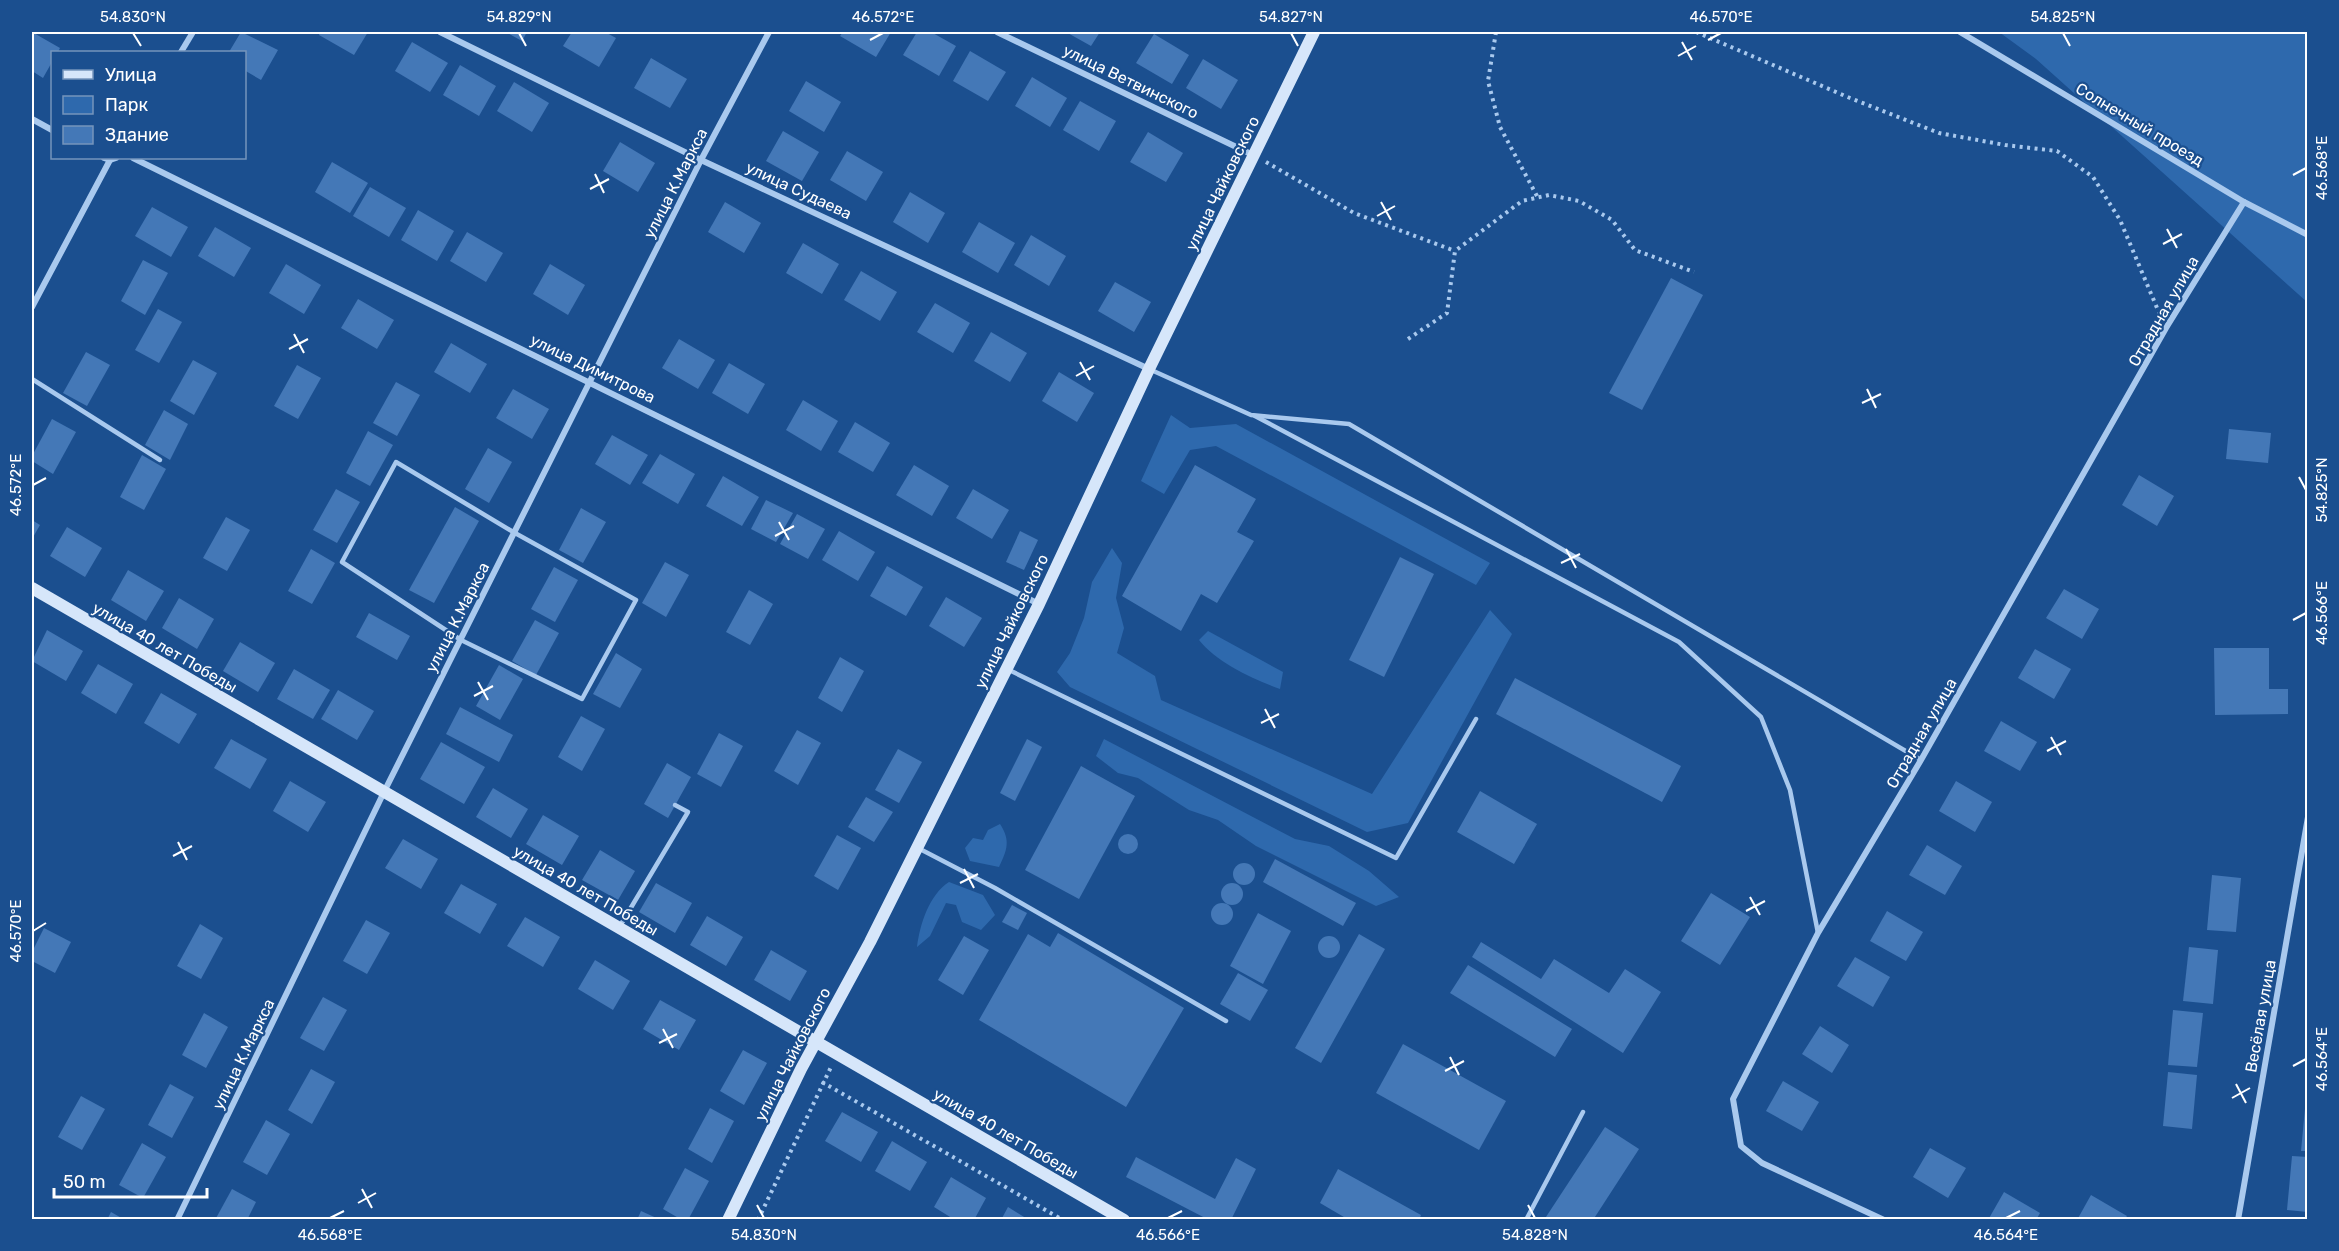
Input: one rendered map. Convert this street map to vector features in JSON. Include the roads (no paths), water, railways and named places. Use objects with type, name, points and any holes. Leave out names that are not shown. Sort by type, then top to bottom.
[{"type":"street","points":[[182,51],[193,32]]},
{"type":"street","name":"улица Судаева","points":[[440,32],[701,160],[1149,369]]},
{"type":"street","name":"улица К.Маркса","points":[[177,1220],[384,792],[701,160],[769,32]]},
{"type":"street","name":"улица Ветвинского","points":[[997,32],[1254,155]]},
{"type":"street","name":"улица Чайковского","points":[[728,1220],[815,1043],[870,942],[915,847],[1040,604],[1149,369],[1314,32]]},
{"type":"street","name":"Солнечный проезд","points":[[1960,32],[2244,202],[2307,235]]},
{"type":"street","points":[[32,119],[51,129]]},
{"type":"street","points":[[32,307],[109,159]]},
{"type":"street","name":"улица Димитрова","points":[[135,159],[1040,604]]},
{"type":"street","name":"Отрадная улица","points":[[1884,1220],[1762,1163],[1741,1146],[1733,1100],[1818,933],[1921,760],[2166,328],[2244,202]]},
{"type":"street","name":"улица 40 лет Победы","points":[[32,588],[1124,1220]]},
{"type":"street","name":"Весёлая улица","points":[[2238,1220],[2307,817]]},
{"type":"lane","points":[[1149,369],[1251,415],[1679,642],[1761,717],[1790,790],[1818,933]]},
{"type":"lane","points":[[32,379],[160,460]]},
{"type":"lane","points":[[1251,415],[1348,424],[1921,760]]},
{"type":"lane","points":[[396,462],[515,533],[636,600],[582,699],[461,640],[342,562],[396,462]]},
{"type":"lane","points":[[1007,668],[1396,858],[1476,719]]},
{"type":"lane","points":[[619,929],[688,812],[675,806]]},
{"type":"lane","points":[[915,847],[995,888],[1226,1021]]},
{"type":"lane","points":[[1526,1220],[1582,1112]]}]
